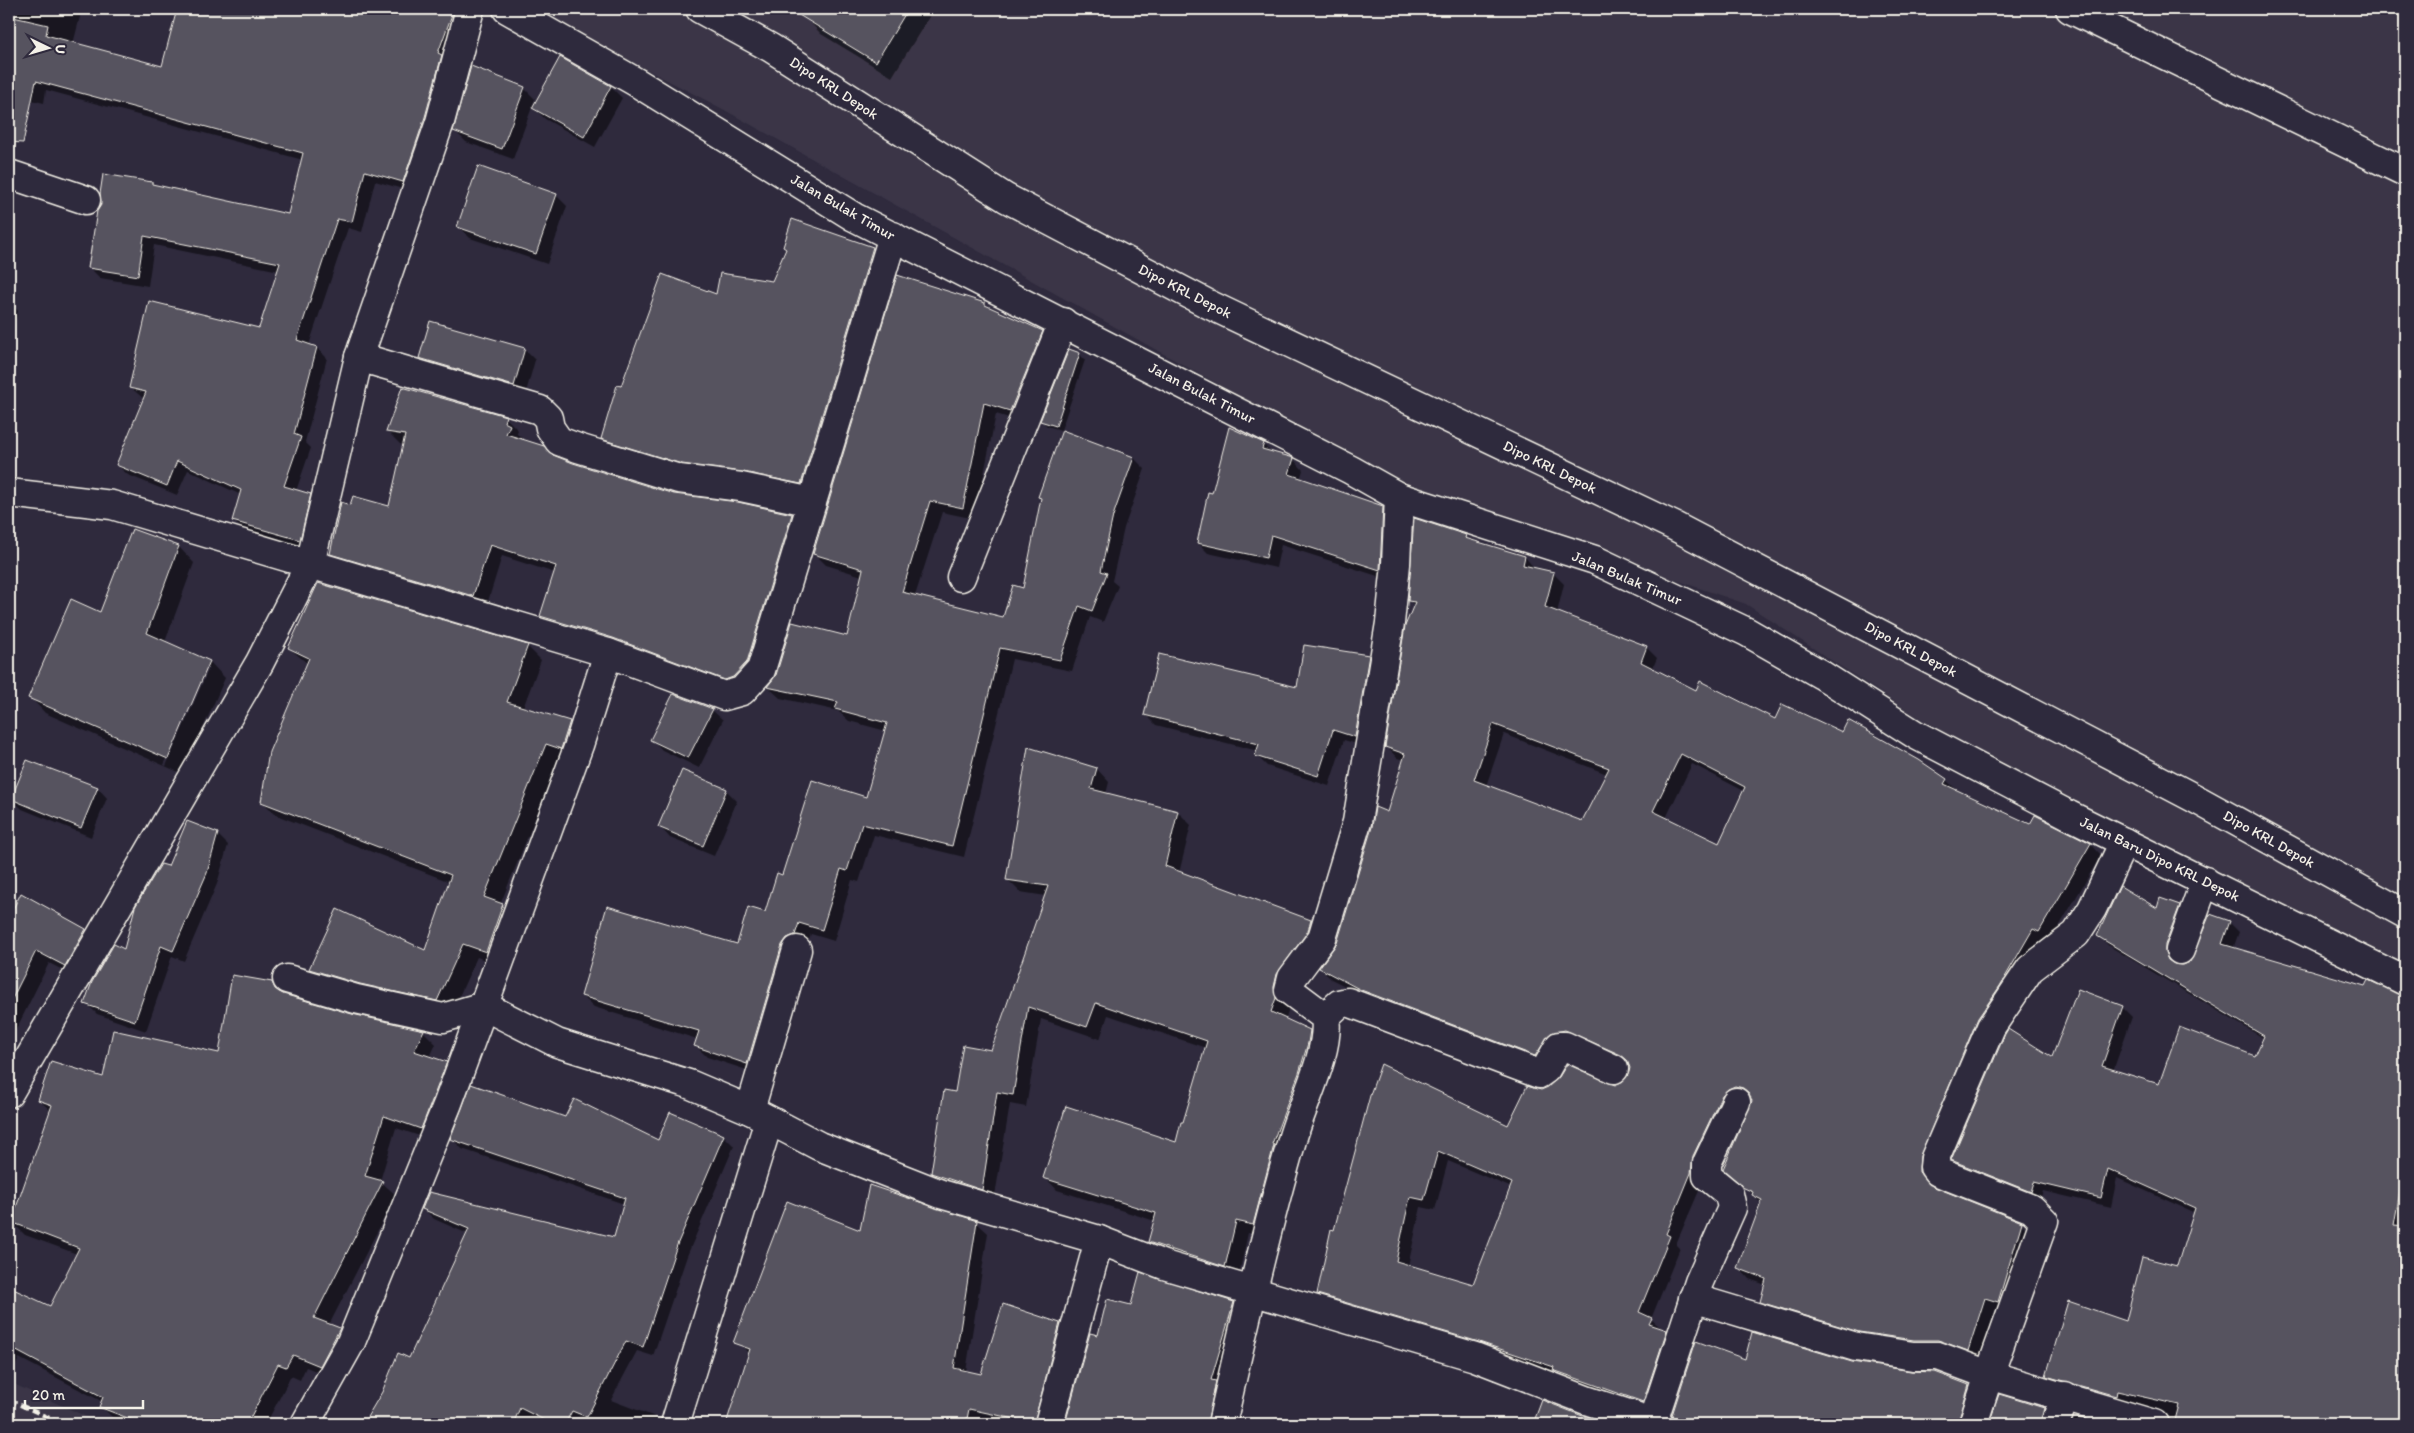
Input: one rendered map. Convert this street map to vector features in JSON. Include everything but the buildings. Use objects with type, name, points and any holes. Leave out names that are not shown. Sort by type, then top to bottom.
[{"type":"street","points":[[9,1092],[260,662],[310,564],[359,357],[440,122],[470,9]]},
{"type":"street","name":"Jalan Bulak Timur","points":[[507,9],[636,82],[854,217],[1342,465],[1399,498],[1595,560],[1747,632],[1916,735]]},
{"type":"street","name":"Dipo KRL Depok","points":[[700,9],[771,48],[1006,198],[1208,304],[1692,535],[2194,798],[2405,914]]},
{"type":"street","points":[[2070,9],[2405,172]]},
{"type":"street","points":[[9,174],[86,200]]},
{"type":"street","points":[[9,493],[112,505],[608,653],[724,696],[742,691],[760,670],[892,236]]},
{"type":"street","points":[[961,577],[1063,322]]},
{"type":"street","points":[[359,357],[540,410],[548,418],[550,428],[559,441],[578,448],[679,479],[741,487],[812,502]]},
{"type":"street","points":[[1222,1424],[1252,1291],[1292,1139],[1322,1052],[1326,1024],[1325,1017],[1289,990],[1292,978],[1322,938],[1357,822],[1390,623],[1396,564],[1399,498]]},
{"type":"street","points":[[306,1424],[350,1342],[448,1103],[579,745],[608,653]]},
{"type":"street","name":"Jalan Baru Dipo KRL Depok","points":[[1916,735],[2124,842],[2405,981]]},
{"type":"street","points":[[1973,1424],[2044,1221],[2032,1209],[1938,1172],[1934,1167],[1935,1158],[1991,1027],[2030,969],[2076,934],[2092,909],[2124,842]]},
{"type":"street","points":[[2180,950],[2205,881]]},
{"type":"street","points":[[675,1424],[760,1115],[797,950]]},
{"type":"street","points":[[287,979],[356,999],[443,1018],[484,1006],[557,1043],[689,1084],[760,1115],[820,1146],[941,1194],[1098,1240],[1164,1265],[1475,1357],[1586,1400],[1656,1423],[1694,1298],[1732,1208],[1729,1194],[1707,1176],[1707,1163],[1736,1102]]},
{"type":"street","points":[[1325,1017],[1338,1004],[1348,1002],[1539,1074],[1546,1069],[1559,1046],[1565,1046],[1614,1070]]},
{"type":"street","points":[[1049,1424],[1098,1240]]},
{"type":"street","points":[[1694,1298],[1856,1347],[1913,1356],[1938,1356],[1989,1375],[2065,1396],[2154,1424]]},
{"type":"street","points":[[2055,1424],[2065,1396]]},
{"type":"shaded area","points":[[530,9],[2405,9],[2405,970],[2007,776],[1746,604],[1403,487],[721,108]]},
{"type":"shaded area","points":[[9,1382],[103,1424],[9,1424]]},
{"type":"railway","points":[[9,1400],[63,1424]]}]
